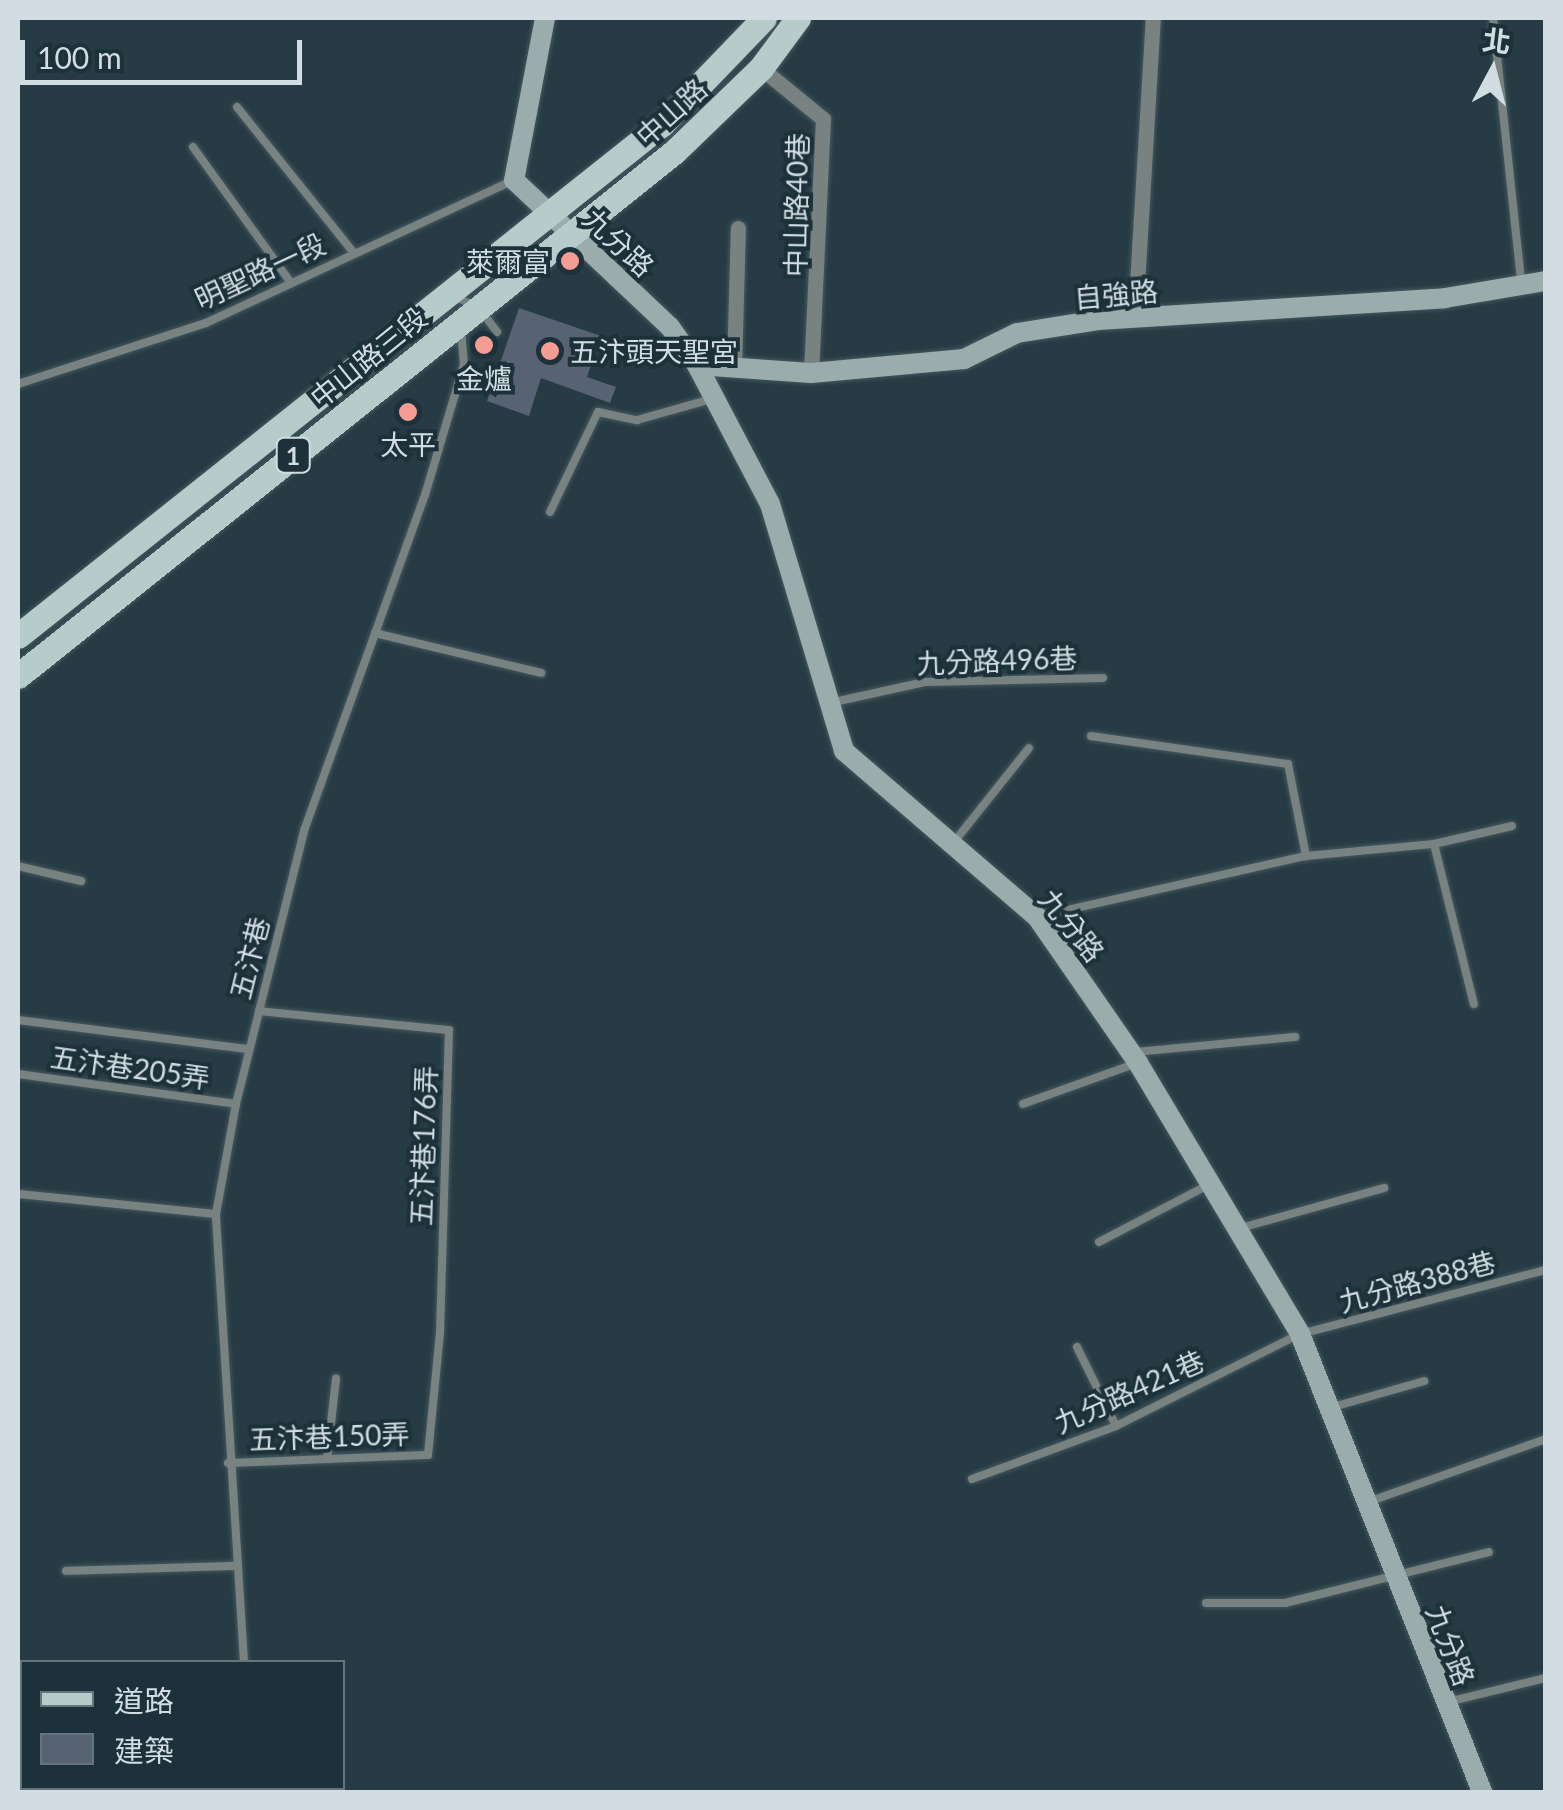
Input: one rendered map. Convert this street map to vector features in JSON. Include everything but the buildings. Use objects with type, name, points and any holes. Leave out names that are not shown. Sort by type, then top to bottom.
[{"type":"main road","name":"中山路","points":[[548,214],[676,112],[764,18]]},
{"type":"main road","name":"中山路","points":[[568,234],[674,152],[761,68],[798,18]]},
{"type":"main road","name":"中山路三段","points":[[18,636],[548,214]]},
{"type":"main road","name":"中山路三段","points":[[18,676],[568,234]]},
{"type":"street","points":[[514,180],[545,18]]},
{"type":"street","points":[[1135,318],[1154,18]]},
{"type":"street","name":"中山路40巷","points":[[761,68],[824,119],[811,373]]},
{"type":"street","name":"九分路","points":[[514,180],[670,327],[697,365],[770,504],[834,702],[844,750],[1037,917],[1134,1058],[1206,1186],[1300,1334],[1371,1500],[1394,1574],[1482,1792]]},
{"type":"street","points":[[734,368],[738,228]]},
{"type":"street","name":"自強路","points":[[697,365],[811,373],[964,360],[1017,333],[1135,318],[1445,298],[1546,281]]},
{"type":"lane","points":[[1492,18],[1522,285]]},
{"type":"lane","points":[[237,107],[353,252]]},
{"type":"lane","points":[[193,147],[291,284]]},
{"type":"lane","name":"明聖路一段","points":[[18,384],[206,323],[514,180]]},
{"type":"lane","points":[[446,292],[469,315],[497,332]]},
{"type":"lane","name":"五汴巷","points":[[244,1660],[228,1463],[216,1214],[236,1104],[305,828],[467,363],[469,315],[446,292]]},
{"type":"lane","points":[[550,512],[598,412],[637,420],[716,398]]},
{"type":"lane","points":[[375,632],[542,672]]},
{"type":"lane","name":"九分路496巷","points":[[834,702],[924,682],[1104,678]]},
{"type":"lane","points":[[1091,736],[1288,764],[1306,856]]},
{"type":"lane","points":[[952,846],[1029,748]]},
{"type":"lane","points":[[1037,917],[1306,856],[1434,844],[1512,826]]},
{"type":"lane","points":[[1434,844],[1474,1004]]},
{"type":"lane","points":[[18,866],[81,881]]},
{"type":"lane","name":"五汴巷176弄","points":[[259,1011],[448,1030],[440,1333]]},
{"type":"lane","points":[[18,1020],[249,1049]]},
{"type":"lane","points":[[1023,1104],[1134,1058],[1295,1037]]},
{"type":"lane","name":"五汴巷205弄","points":[[18,1074],[236,1104]]},
{"type":"lane","points":[[1099,1242],[1206,1186]]},
{"type":"lane","points":[[1233,1230],[1384,1188]]},
{"type":"lane","points":[[18,1194],[216,1214]]},
{"type":"lane","name":"九分路388巷","points":[[1300,1334],[1546,1270]]},
{"type":"lane","name":"五汴巷150弄","points":[[228,1463],[428,1455],[440,1333]]},
{"type":"lane","name":"九分路421巷","points":[[972,1480],[1116,1426],[1300,1334]]},
{"type":"lane","points":[[1077,1347],[1116,1426]]},
{"type":"lane","points":[[328,1459],[336,1379]]},
{"type":"lane","points":[[1329,1409],[1424,1381]]},
{"type":"lane","points":[[1371,1500],[1546,1439]]},
{"type":"lane","points":[[1206,1603],[1285,1603],[1489,1552]]},
{"type":"lane","points":[[66,1571],[236,1566]]},
{"type":"lane","points":[[1444,1703],[1546,1678]]},
{"type":"place","name":"萊爾富","points":[[570,261]]},
{"type":"place","name":"金爐","points":[[484,345]]},
{"type":"place","name":"五汴頭天聖宮","points":[[550,351]]},
{"type":"place","name":"太平","points":[[408,412]]}]
